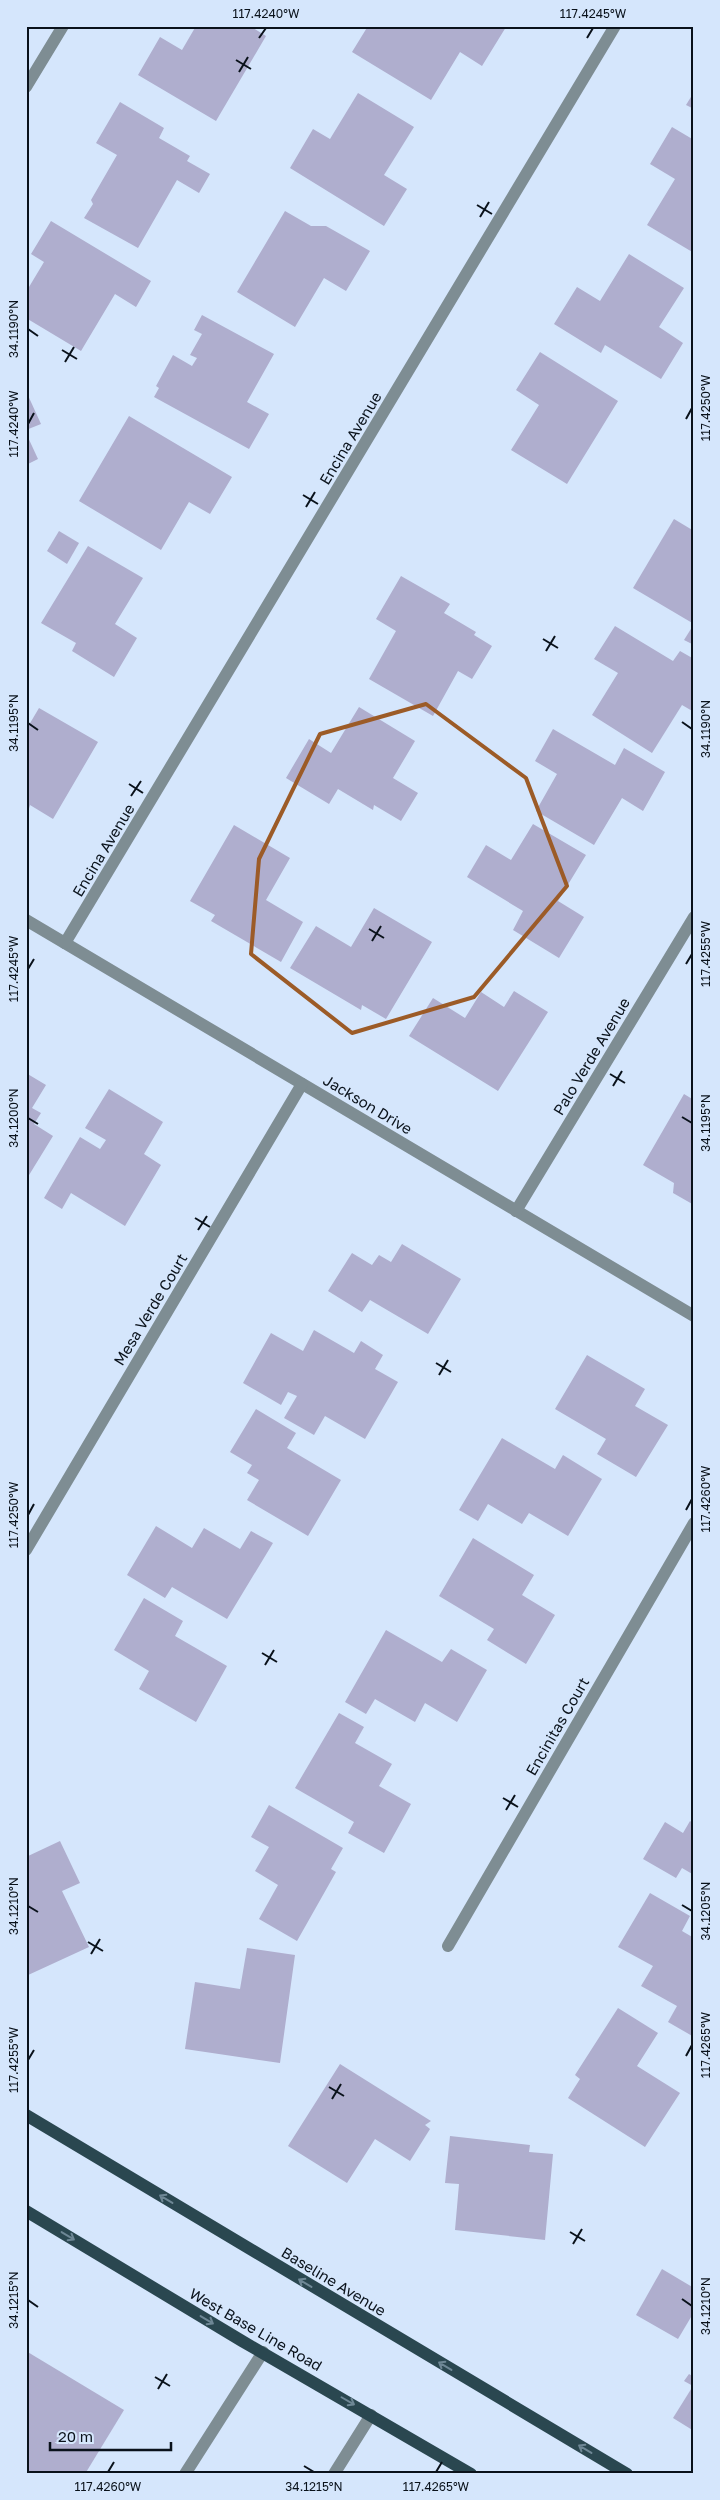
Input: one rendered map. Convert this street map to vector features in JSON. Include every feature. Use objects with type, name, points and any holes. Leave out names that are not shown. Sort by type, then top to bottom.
[{"type":"main road","name":"Baseline Avenue","points":[[26,2115],[627,2474]]},
{"type":"main road","name":"West Base Line Road","points":[[26,2211],[471,2474]]},
{"type":"street","points":[[26,87],[63,26]]},
{"type":"street","name":"Encina Avenue","points":[[65,943],[615,26]]},
{"type":"street","name":"Palo Verde Avenue","points":[[516,1211],[694,917]]},
{"type":"street","name":"Jackson Drive","points":[[26,920],[694,1316]]},
{"type":"street","name":"Mesa Verde Court","points":[[26,1550],[302,1084]]},
{"type":"street","name":"Encinitas Court","points":[[448,1946],[694,1523]]},
{"type":"street","points":[[185,2474],[263,2352]]},
{"type":"street","points":[[334,2474],[370,2415]]},
{"type":"highlighted area","points":[[426,704],[526,778],[567,886],[474,997],[352,1033],[251,954],[259,859],[320,734]]},
{"type":"building","points":[[196,26],[250,26],[266,36],[216,121],[138,75],[160,37],[182,50]]},
{"type":"building","points":[[368,26],[506,27],[482,66],[460,52],[431,100],[352,52]]},
{"type":"building","points":[[694,92],[694,109],[686,105]]},
{"type":"building","points":[[358,93],[414,127],[384,175],[407,189],[384,226],[290,168],[313,129],[330,139]]},
{"type":"building","points":[[120,102],[164,128],[159,138],[190,156],[187,161],[210,174],[199,193],[177,180],[138,248],[84,218],[93,204],[91,200],[117,155],[96,143]]},
{"type":"building","points":[[672,127],[694,140],[694,253],[647,225],[675,179],[650,164]]},
{"type":"building","points":[[285,211],[311,226],[326,226],[370,251],[346,291],[324,278],[295,327],[237,292]]},
{"type":"building","points":[[51,221],[151,281],[136,307],[115,294],[81,351],[26,318],[28,311],[26,310],[26,292],[44,262],[31,254]]},
{"type":"building","points":[[629,254],[684,288],[659,327],[683,343],[661,379],[605,345],[601,353],[554,324],[577,287],[600,301]]},
{"type":"building","points":[[202,315],[274,354],[247,402],[269,414],[249,449],[154,397],[159,388],[156,386],[173,355],[192,366],[197,358],[190,355],[202,334],[194,330]]},
{"type":"building","points":[[540,352],[618,401],[567,484],[511,450],[539,405],[516,390]]},
{"type":"building","points":[[26,391],[41,424],[26,430]]},
{"type":"building","points":[[129,416],[232,477],[210,514],[189,502],[161,550],[79,501]]},
{"type":"building","points":[[26,433],[38,459],[26,465]]},
{"type":"building","points":[[674,519],[694,531],[694,624],[633,588]]},
{"type":"building","points":[[59,531],[79,543],[67,564],[47,551]]},
{"type":"building","points":[[88,546],[143,578],[115,624],[137,638],[114,677],[72,651],[76,643],[41,623]]},
{"type":"building","points":[[401,576],[450,604],[444,613],[476,632],[474,635],[492,646],[472,679],[458,671],[433,716],[369,679],[396,631],[376,619]]},
{"type":"building","points":[[694,624],[694,645],[684,640]]},
{"type":"building","points":[[615,626],[673,661],[680,651],[694,659],[694,712],[682,705],[652,753],[592,715],[618,673],[594,659]]},
{"type":"building","points":[[359,707],[415,741],[393,778],[418,793],[401,821],[374,805],[373,810],[338,789],[329,804],[286,778],[309,739],[331,753]]},
{"type":"building","points":[[39,708],[98,742],[53,819],[30,805],[28,812],[26,811],[26,730]]},
{"type":"building","points":[[553,729],[615,765],[624,748],[665,772],[643,811],[622,798],[594,845],[536,811],[557,774],[535,761]]},
{"type":"building","points":[[533,824],[586,855],[558,901],[584,917],[559,958],[513,930],[523,911],[467,877],[486,845],[511,860]]},
{"type":"building","points":[[234,825],[290,858],[266,900],[303,922],[281,962],[211,921],[215,915],[190,901]]},
{"type":"building","points":[[374,908],[432,942],[386,1019],[362,1005],[361,1010],[290,968],[316,926],[351,947]]},
{"type":"building","points":[[514,991],[548,1012],[498,1091],[409,1036],[433,998],[465,1018],[481,992],[504,1007]]},
{"type":"building","points":[[26,1073],[46,1085],[32,1108],[41,1113],[34,1124],[53,1136],[26,1180]]},
{"type":"building","points":[[109,1089],[163,1122],[144,1154],[161,1165],[125,1226],[71,1193],[62,1209],[44,1198],[80,1137],[100,1149],[106,1140],[85,1128]]},
{"type":"building","points":[[684,1094],[694,1100],[694,1205],[673,1193],[674,1183],[643,1165]]},
{"type":"building","points":[[402,1244],[461,1279],[428,1334],[370,1300],[362,1312],[328,1291],[352,1253],[372,1265],[379,1255],[391,1262]]},
{"type":"building","points":[[314,1330],[354,1353],[361,1341],[383,1355],[375,1369],[398,1382],[365,1439],[325,1416],[314,1435],[284,1418],[297,1396],[288,1392],[281,1405],[243,1383],[271,1333],[303,1351]]},
{"type":"building","points":[[587,1355],[645,1389],[635,1406],[668,1425],[636,1477],[597,1454],[606,1439],[555,1409]]},
{"type":"building","points":[[256,1409],[296,1433],[287,1448],[341,1480],[308,1536],[247,1500],[259,1480],[247,1473],[252,1465],[230,1452]]},
{"type":"building","points":[[502,1438],[555,1469],[563,1455],[602,1479],[568,1536],[529,1513],[522,1524],[488,1504],[478,1521],[459,1510]]},
{"type":"building","points":[[156,1526],[192,1548],[204,1528],[240,1549],[251,1531],[273,1543],[227,1619],[172,1587],[165,1598],[127,1575]]},
{"type":"building","points":[[473,1538],[534,1575],[522,1595],[555,1615],[526,1664],[487,1640],[494,1629],[439,1596]]},
{"type":"building","points":[[144,1598],[183,1621],[175,1636],[227,1666],[196,1722],[139,1689],[149,1671],[114,1650]]},
{"type":"building","points":[[386,1630],[442,1662],[451,1649],[487,1670],[457,1722],[425,1703],[415,1722],[375,1699],[366,1714],[345,1702]]},
{"type":"building","points":[[339,1713],[364,1727],[355,1743],[392,1764],[379,1786],[411,1804],[384,1853],[348,1833],[354,1822],[295,1788]]},
{"type":"building","points":[[269,1805],[343,1848],[331,1869],[336,1872],[297,1941],[259,1919],[278,1885],[255,1871],[269,1847],[251,1837]]},
{"type":"building","points":[[690,1821],[694,1824],[694,1875],[682,1868],[676,1878],[643,1859],[665,1822],[683,1833]]},
{"type":"building","points":[[60,1841],[80,1883],[62,1891],[89,1947],[26,1976],[26,1857]]},
{"type":"building","points":[[650,1893],[690,1916],[682,1931],[694,1938],[694,2037],[668,2022],[677,2006],[641,1986],[653,1966],[618,1947]]},
{"type":"building","points":[[247,1948],[295,1955],[280,2063],[185,2049],[195,1982],[240,1989]]},
{"type":"building","points":[[618,2008],[658,2033],[637,2066],[680,2093],[645,2147],[568,2098],[580,2079],[575,2075]]},
{"type":"building","points":[[340,2064],[431,2121],[425,2125],[430,2129],[410,2161],[375,2139],[347,2183],[288,2146]]},
{"type":"building","points":[[450,2136],[530,2145],[529,2152],[553,2154],[545,2240],[455,2230],[459,2184],[445,2183]]},
{"type":"building","points":[[662,2269],[694,2288],[694,2312],[678,2339],[636,2315]]},
{"type":"building","points":[[26,2351],[124,2410],[85,2474],[26,2474]]},
{"type":"building","points":[[689,2374],[694,2377],[694,2431],[673,2418],[693,2386],[684,2381]]}]
